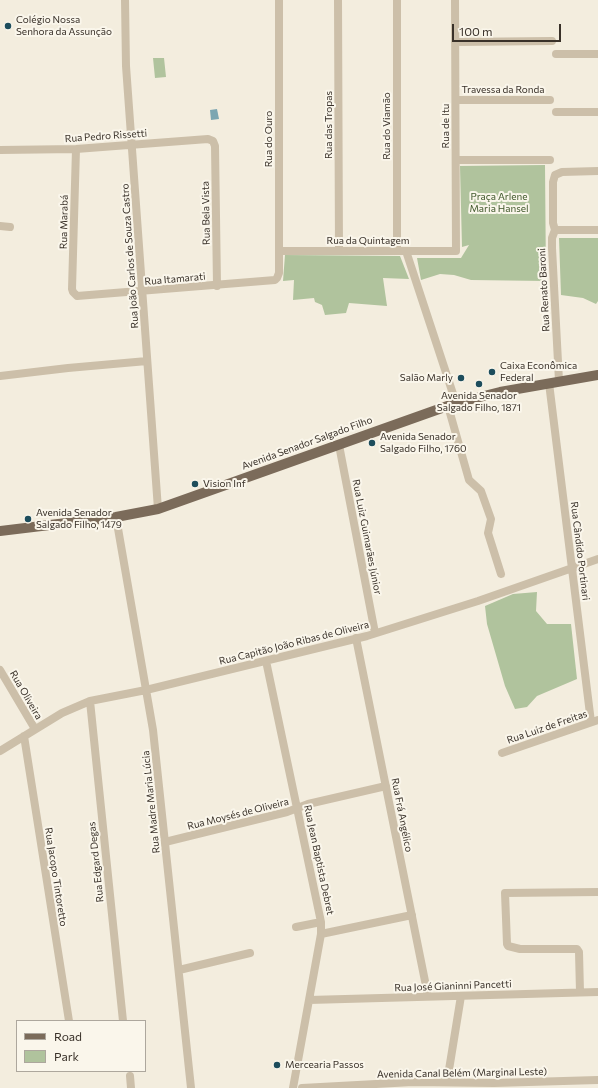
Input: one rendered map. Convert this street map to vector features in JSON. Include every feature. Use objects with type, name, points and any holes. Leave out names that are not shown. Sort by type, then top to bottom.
[{"type":"main road","name":"Avenida Senador Salgado Filho","points":[[0,531],[116,517],[158,509],[452,404],[500,392],[598,375]]},
{"type":"street","name":"Rua João Carlos de Souza Castro","points":[[126,0],[125,58],[158,509]]},
{"type":"street","name":"Rua do Ouro","points":[[277,278],[279,273],[280,250],[279,0]]},
{"type":"street","name":"Rua das Tropas","points":[[338,0],[339,251]]},
{"type":"street","name":"Rua do Viamão","points":[[397,0],[397,251]]},
{"type":"street","name":"Rua de Itu","points":[[455,0],[456,251]]},
{"type":"street","points":[[456,42],[552,41]]},
{"type":"street","points":[[556,54],[598,54]]},
{"type":"street","name":"Travessa da Ronda","points":[[456,100],[550,100]]},
{"type":"street","points":[[556,112],[598,112]]},
{"type":"street","name":"Rua Pedro Rissetti","points":[[0,150],[76,149],[208,139],[213,141]]},
{"type":"street","name":"Rua Bela Vista","points":[[213,141],[215,146],[217,286]]},
{"type":"street","name":"Rua Marabá","points":[[74,294],[72,289],[76,149]]},
{"type":"street","points":[[456,160],[550,160]]},
{"type":"street","name":"Rua Renato Baroni","points":[[559,381],[552,248],[552,238],[555,230],[553,223],[552,182],[555,175],[562,172],[598,171]]},
{"type":"street","points":[[0,226],[10,227]]},
{"type":"street","points":[[555,230],[598,230]]},
{"type":"street","name":"Rua da Quintagem","points":[[280,250],[456,251]]},
{"type":"street","points":[[406,251],[452,404],[469,480],[481,491],[491,519],[488,533],[501,574]]},
{"type":"street","name":"Rua Itamarati","points":[[74,294],[80,297],[271,281],[277,278]]},
{"type":"street","points":[[0,376],[147,361]]},
{"type":"street","name":"Rua Cândido Portinari","points":[[549,383],[572,567],[595,721]]},
{"type":"street","name":"Rua Luiz Guimarães Júnior","points":[[339,445],[375,633]]},
{"type":"street","name":"Rua Madre Maria Lúcia","points":[[116,517],[153,730],[191,1088]]},
{"type":"street","name":"Rua Capitão João Ribas de Oliveira","points":[[0,751],[72,708],[90,701],[146,690],[375,633],[478,601],[598,559]]},
{"type":"street","name":"Rua Frá Angélico","points":[[356,638],[428,996]]},
{"type":"street","name":"Rua Jean Baptista Debret","points":[[266,660],[321,922],[321,934],[293,1088]]},
{"type":"street","name":"Rua Oliveira","points":[[0,670],[35,730]]},
{"type":"street","name":"Rua Edgard Degas","points":[[90,701],[123,1020]]},
{"type":"street","name":"Rua Luiz de Freitas","points":[[502,752],[595,721]]},
{"type":"street","name":"Rua Jacopo Tintoretto","points":[[24,736],[69,1020]]},
{"type":"street","name":"Rua Moysés de Oliveira","points":[[165,842],[298,809],[308,804],[386,786]]},
{"type":"street","points":[[580,992],[579,952],[577,949],[520,949],[508,946],[505,893],[598,892]]},
{"type":"street","points":[[321,934],[412,915]]},
{"type":"street","points":[[296,927],[321,922]]},
{"type":"street","points":[[178,970],[250,954]]},
{"type":"street","name":"Rua José Gianinni Pancetti","points":[[309,1000],[598,992]]},
{"type":"street","points":[[447,1082],[461,996]]},
{"type":"street","points":[[130,1076],[131,1088]]},
{"type":"street","name":"Avenida Canal Belém (Marginal Leste)","points":[[302,1088],[398,1082],[494,1083],[598,1080]]},
{"type":"green space","points":[[153,58],[164,58],[166,77],[155,78]]},
{"type":"green space","name":"Praça Arlene Maria Hansel","points":[[545,165],[546,281],[471,280],[454,275],[440,274],[421,280],[417,258],[461,258],[469,245],[462,247],[460,166]]},
{"type":"green space","points":[[559,238],[598,238],[598,301],[596,304],[583,298],[561,295]]},
{"type":"green space","points":[[285,255],[400,256],[409,279],[383,278],[387,306],[349,303],[346,313],[325,315],[322,305],[315,302],[314,298],[293,300],[294,280],[283,281]]},
{"type":"green space","points":[[537,592],[536,611],[547,624],[571,624],[577,679],[537,696],[527,707],[515,709],[505,686],[487,624],[485,606],[513,594]]},
{"type":"water","points":[[217,109],[219,119],[211,120],[210,110]]},
{"type":"place","name":"Colégio Nossa Senhora da Assunção","points":[[8,26]]},
{"type":"place","name":"Caixa Econômica Federal","points":[[492,372]]},
{"type":"place","name":"Salão Marly","points":[[461,378]]},
{"type":"place","name":"Avenida Senador Salgado Filho, 1871","points":[[479,384]]},
{"type":"place","name":"Avenida Senador Salgado Filho, 1760","points":[[372,443]]},
{"type":"place","name":"Vision Inf","points":[[195,484]]},
{"type":"place","name":"Avenida Senador Salgado Filho, 1479","points":[[28,519]]},
{"type":"place","name":"Mercearia Passos","points":[[277,1065]]}]
